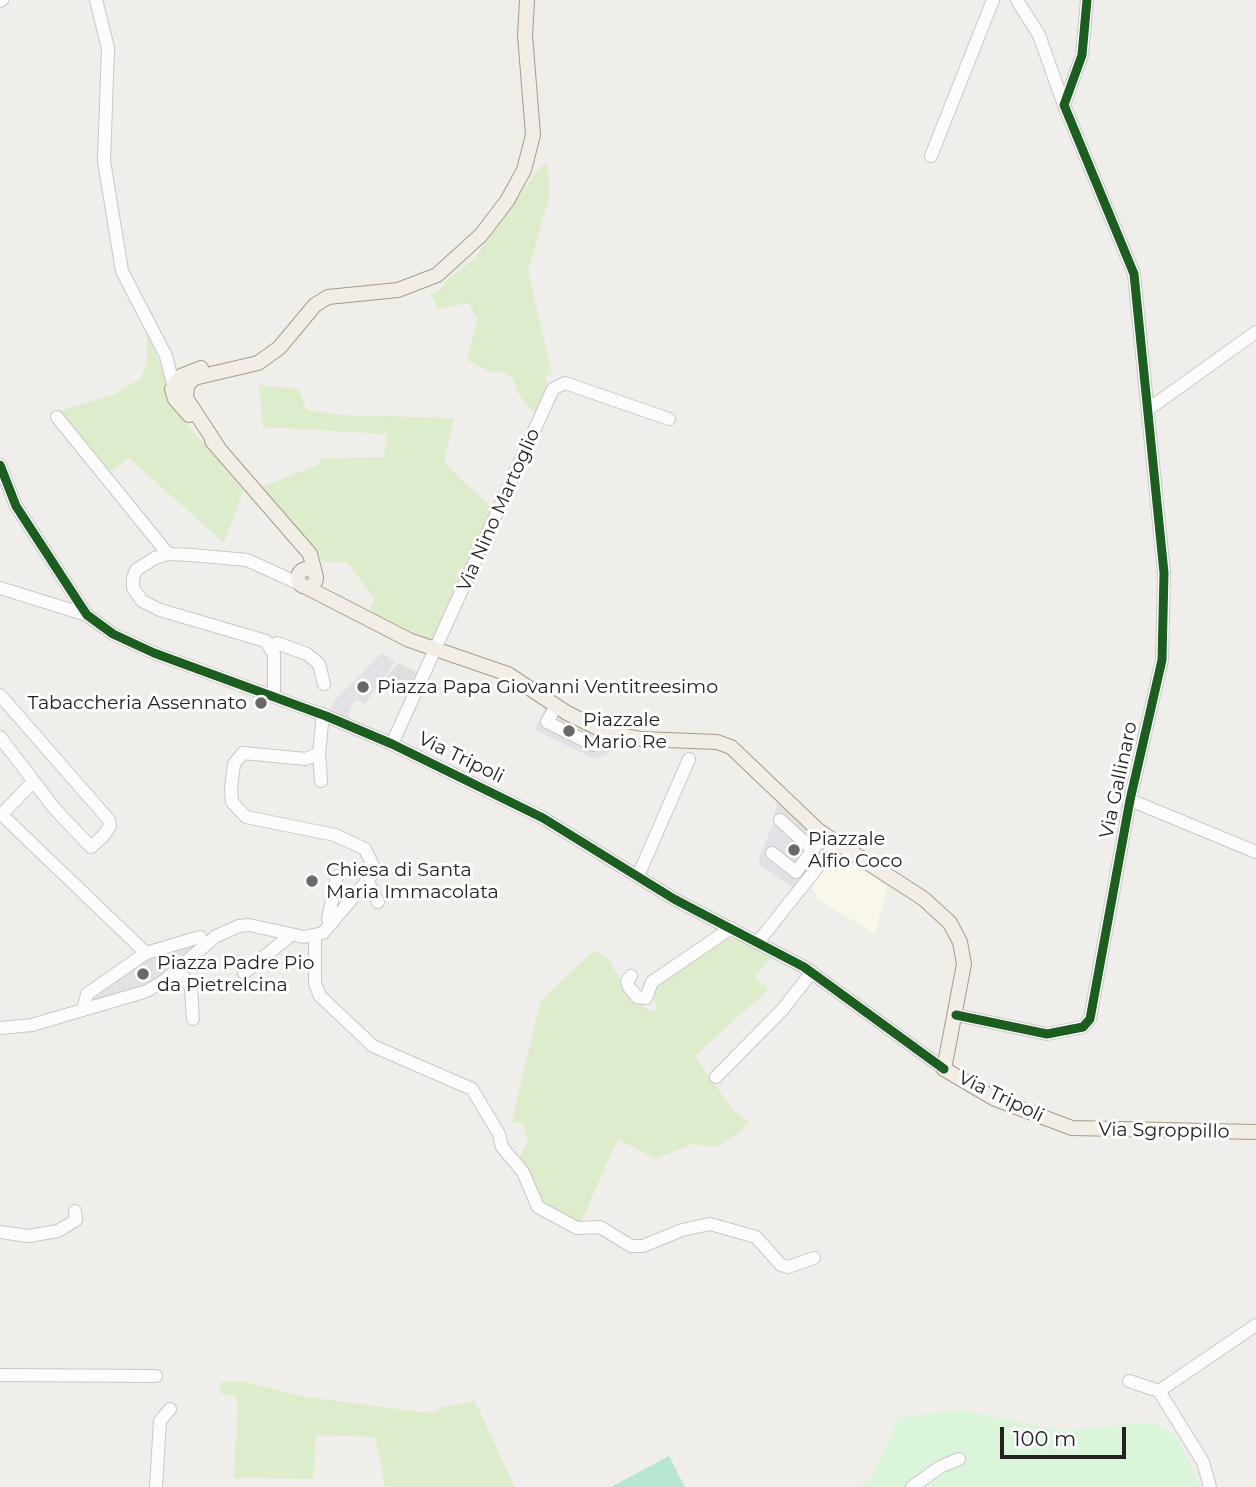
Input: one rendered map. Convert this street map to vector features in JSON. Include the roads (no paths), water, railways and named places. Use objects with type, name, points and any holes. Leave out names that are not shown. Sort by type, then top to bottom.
[{"type":"main road","points":[[218,447],[187,402],[187,386],[201,375],[258,363],[279,348],[323,299],[335,294],[398,290],[437,275],[462,254],[502,208],[524,170],[533,135],[525,35],[527,0]]},
{"type":"main road","points":[[237,369],[204,368],[177,380],[175,399],[313,559],[308,579],[318,589],[338,603],[409,640],[508,674],[556,706],[612,734],[717,742],[731,747],[830,839],[924,899],[950,923],[963,954],[956,1015],[944,1069]]},
{"type":"main road","name":"Via Tripoli","points":[[944,1069],[995,1099],[1072,1128]]},
{"type":"main road","name":"Via Sgroppillo","points":[[1072,1128],[1256,1132]]},
{"type":"street","points":[[96,0],[108,48],[104,161],[122,271],[166,356],[177,380],[182,401],[209,433]]},
{"type":"street","points":[[932,156],[993,0]]},
{"type":"street","name":"Via Gallinaro","points":[[956,1015],[1047,1034],[1083,1027],[1090,1019],[1130,800],[1158,684],[1164,628],[1164,573],[1150,408],[1134,274],[1064,105],[1039,35],[1017,0]]},
{"type":"street","points":[[1064,105],[1082,55],[1087,0]]},
{"type":"street","points":[[1150,408],[1256,332]]},
{"type":"street","name":"Via Nino Martoglio","points":[[392,744],[553,389],[565,383],[669,419]]},
{"type":"street","points":[[57,416],[168,554]]},
{"type":"street","name":"Via Tripoli","points":[[0,465],[16,506],[87,615],[113,634],[154,653],[274,696],[392,744],[543,818],[638,876],[812,972],[944,1069]]},
{"type":"street","points":[[274,696],[276,663],[271,647],[262,638],[160,610],[142,601],[133,588],[136,570],[168,554],[247,560],[308,579]]},
{"type":"street","points":[[0,588],[87,615]]},
{"type":"street","points":[[271,647],[277,643],[307,654],[319,664],[324,684]]},
{"type":"street","points":[[0,737],[54,808],[91,846],[103,836],[110,826],[109,820],[3,705]]},
{"type":"street","points":[[321,780],[319,753],[323,715]]},
{"type":"street","points":[[0,1028],[20,1028],[147,991],[178,969],[211,940],[239,926],[249,925],[291,935],[315,937],[331,923],[374,868],[365,849],[359,843],[328,833],[246,817],[232,802],[233,764],[243,753],[306,759],[319,753]]},
{"type":"street","points":[[638,876],[689,759]]},
{"type":"street","points":[[34,781],[1,813],[146,953]]},
{"type":"street","points":[[1130,800],[1256,852]]},
{"type":"street","points":[[779,820],[813,850]]},
{"type":"street","points":[[772,853],[796,872],[813,850],[830,839]]},
{"type":"street","points":[[758,942],[830,839]]},
{"type":"street","points":[[331,923],[328,919],[337,876]]},
{"type":"street","points":[[367,880],[378,902]]},
{"type":"street","points":[[631,976],[629,987],[637,997],[646,998],[652,982],[731,928]]},
{"type":"street","points":[[244,973],[291,935]]},
{"type":"street","points":[[83,1010],[87,994],[146,953],[200,937]]},
{"type":"street","points":[[315,937],[315,983],[320,996],[373,1046],[472,1089],[499,1134],[502,1147],[523,1171],[538,1207],[577,1228],[600,1227],[631,1247],[643,1246],[682,1230],[710,1224],[756,1237],[780,1265],[788,1267],[814,1258]]},
{"type":"street","points":[[178,969],[191,988],[193,1019]]},
{"type":"street","points":[[716,1077],[783,1009],[812,972]]},
{"type":"street","points":[[0,1231],[28,1236],[58,1231],[76,1220],[75,1211]]},
{"type":"street","points":[[1159,1391],[1256,1325]]},
{"type":"street","points":[[0,1374],[156,1376]]},
{"type":"street","points":[[1129,1381],[1159,1391],[1203,1462],[1210,1487]]},
{"type":"street","points":[[156,1487],[160,1421],[170,1409]]},
{"type":"street","points":[[912,1487],[940,1467],[959,1459]]},
{"type":"place","name":"Piazza Papa Giovanni Ventitreesimo","points":[[363,687]]},
{"type":"place","name":"Tabaccheria Assennato","points":[[261,703]]},
{"type":"place","name":"Piazzale Mario Re","points":[[569,731]]},
{"type":"place","name":"Piazzale Alfio Coco","points":[[794,850]]},
{"type":"place","name":"Chiesa di Santa Maria Immacolata","points":[[312,881]]},
{"type":"place","name":"Piazza Padre Pio da Pietrelcina","points":[[143,974]]}]
